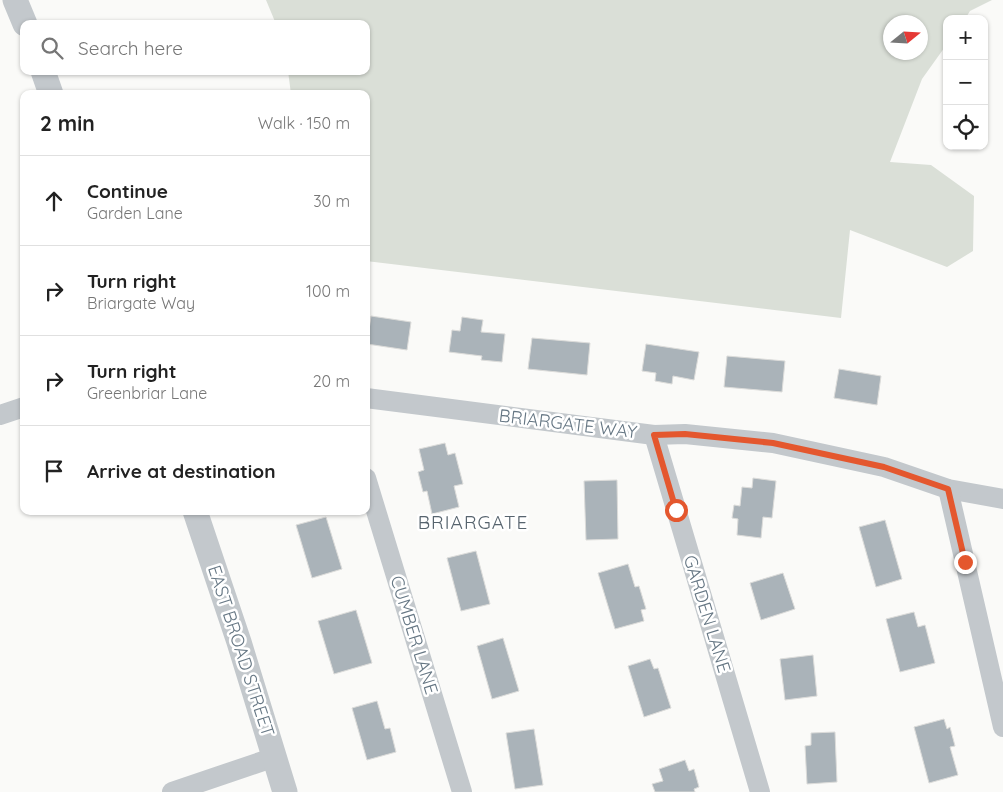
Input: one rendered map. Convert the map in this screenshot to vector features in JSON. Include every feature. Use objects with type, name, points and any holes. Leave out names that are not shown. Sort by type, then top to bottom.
[{"type":"street","points":[[15,0],[23,20]]},
{"type":"street","points":[[44,75],[50,90]]},
{"type":"street","name":"BRIARGATE WAY","points":[[370,399],[654,435],[685,434],[773,443],[884,467],[948,489],[1003,499]]},
{"type":"street","points":[[0,415],[20,408]]},
{"type":"street","name":"GARDEN LANE","points":[[654,435],[760,792]]},
{"type":"street","points":[[948,489],[1003,727]]},
{"type":"street","name":"CUMBER LANE","points":[[370,491],[462,792]]},
{"type":"street","name":"EAST BROAD STREET","points":[[196,515],[239,642],[285,792]]},
{"type":"street","points":[[172,792],[275,757]]},
{"type":"shaded area","points":[[266,0],[992,0],[970,11],[968,15],[943,15],[943,50],[922,79],[890,162],[931,165],[974,196],[973,251],[947,267],[850,230],[841,318],[370,261],[370,90],[290,90],[289,75],[370,75],[370,20],[274,20]]},
{"type":"building","points":[[371,316],[411,322],[407,350],[370,344]]},
{"type":"building","points":[[462,317],[483,320],[481,332],[505,334],[502,362],[481,360],[482,356],[449,352],[452,330],[460,331]]},
{"type":"building","points":[[532,338],[590,343],[587,375],[528,369]]},
{"type":"building","points":[[646,344],[699,352],[694,380],[673,376],[672,384],[655,381],[656,373],[642,371]]},
{"type":"building","points":[[727,356],[785,361],[782,392],[724,387]]},
{"type":"building","points":[[839,369],[881,376],[877,405],[834,398]]},
{"type":"building","points":[[445,443],[448,455],[455,453],[463,484],[454,486],[459,507],[432,514],[427,491],[423,492],[418,472],[424,470],[419,449]]},
{"type":"building","points":[[753,478],[776,481],[772,518],[763,517],[761,538],[737,535],[738,519],[732,518],[734,505],[740,506],[742,487],[752,488]]},
{"type":"building","points":[[617,480],[618,539],[586,540],[584,481]]},
{"type":"building","points":[[326,517],[342,569],[312,578],[296,525]]},
{"type":"building","points":[[885,520],[902,579],[876,587],[859,527]]},
{"type":"building","points":[[476,551],[490,604],[461,611],[447,558]]},
{"type":"building","points":[[628,564],[635,587],[639,586],[646,609],[641,610],[644,621],[615,629],[598,573]]},
{"type":"building","points":[[783,573],[795,609],[761,620],[750,583]]},
{"type":"building","points":[[356,610],[372,663],[334,674],[318,621]]},
{"type":"building","points":[[914,612],[918,627],[925,625],[935,663],[900,672],[886,619]]},
{"type":"building","points":[[503,638],[519,691],[492,699],[477,646]]},
{"type":"building","points":[[813,655],[817,696],[785,700],[780,659]]},
{"type":"building","points":[[650,659],[654,669],[658,668],[671,708],[644,717],[628,666]]},
{"type":"building","points":[[377,701],[385,729],[390,728],[396,752],[367,760],[352,708]]},
{"type":"building","points":[[944,719],[947,729],[950,727],[955,746],[950,747],[958,775],[929,783],[914,727]]},
{"type":"building","points":[[534,729],[543,785],[515,789],[506,733]]},
{"type":"building","points":[[835,732],[837,782],[807,784],[805,746],[811,745],[811,733]]},
{"type":"building","points":[[685,760],[689,771],[694,769],[699,787],[694,789],[695,792],[655,792],[652,784],[663,781],[659,769]]},
{"type":"district","name":"BRIARGATE","points":[[473,522]]},
{"type":"route","points":[[676,510],[654,435],[685,434],[773,443],[884,467],[948,489],[965,562]]}]
